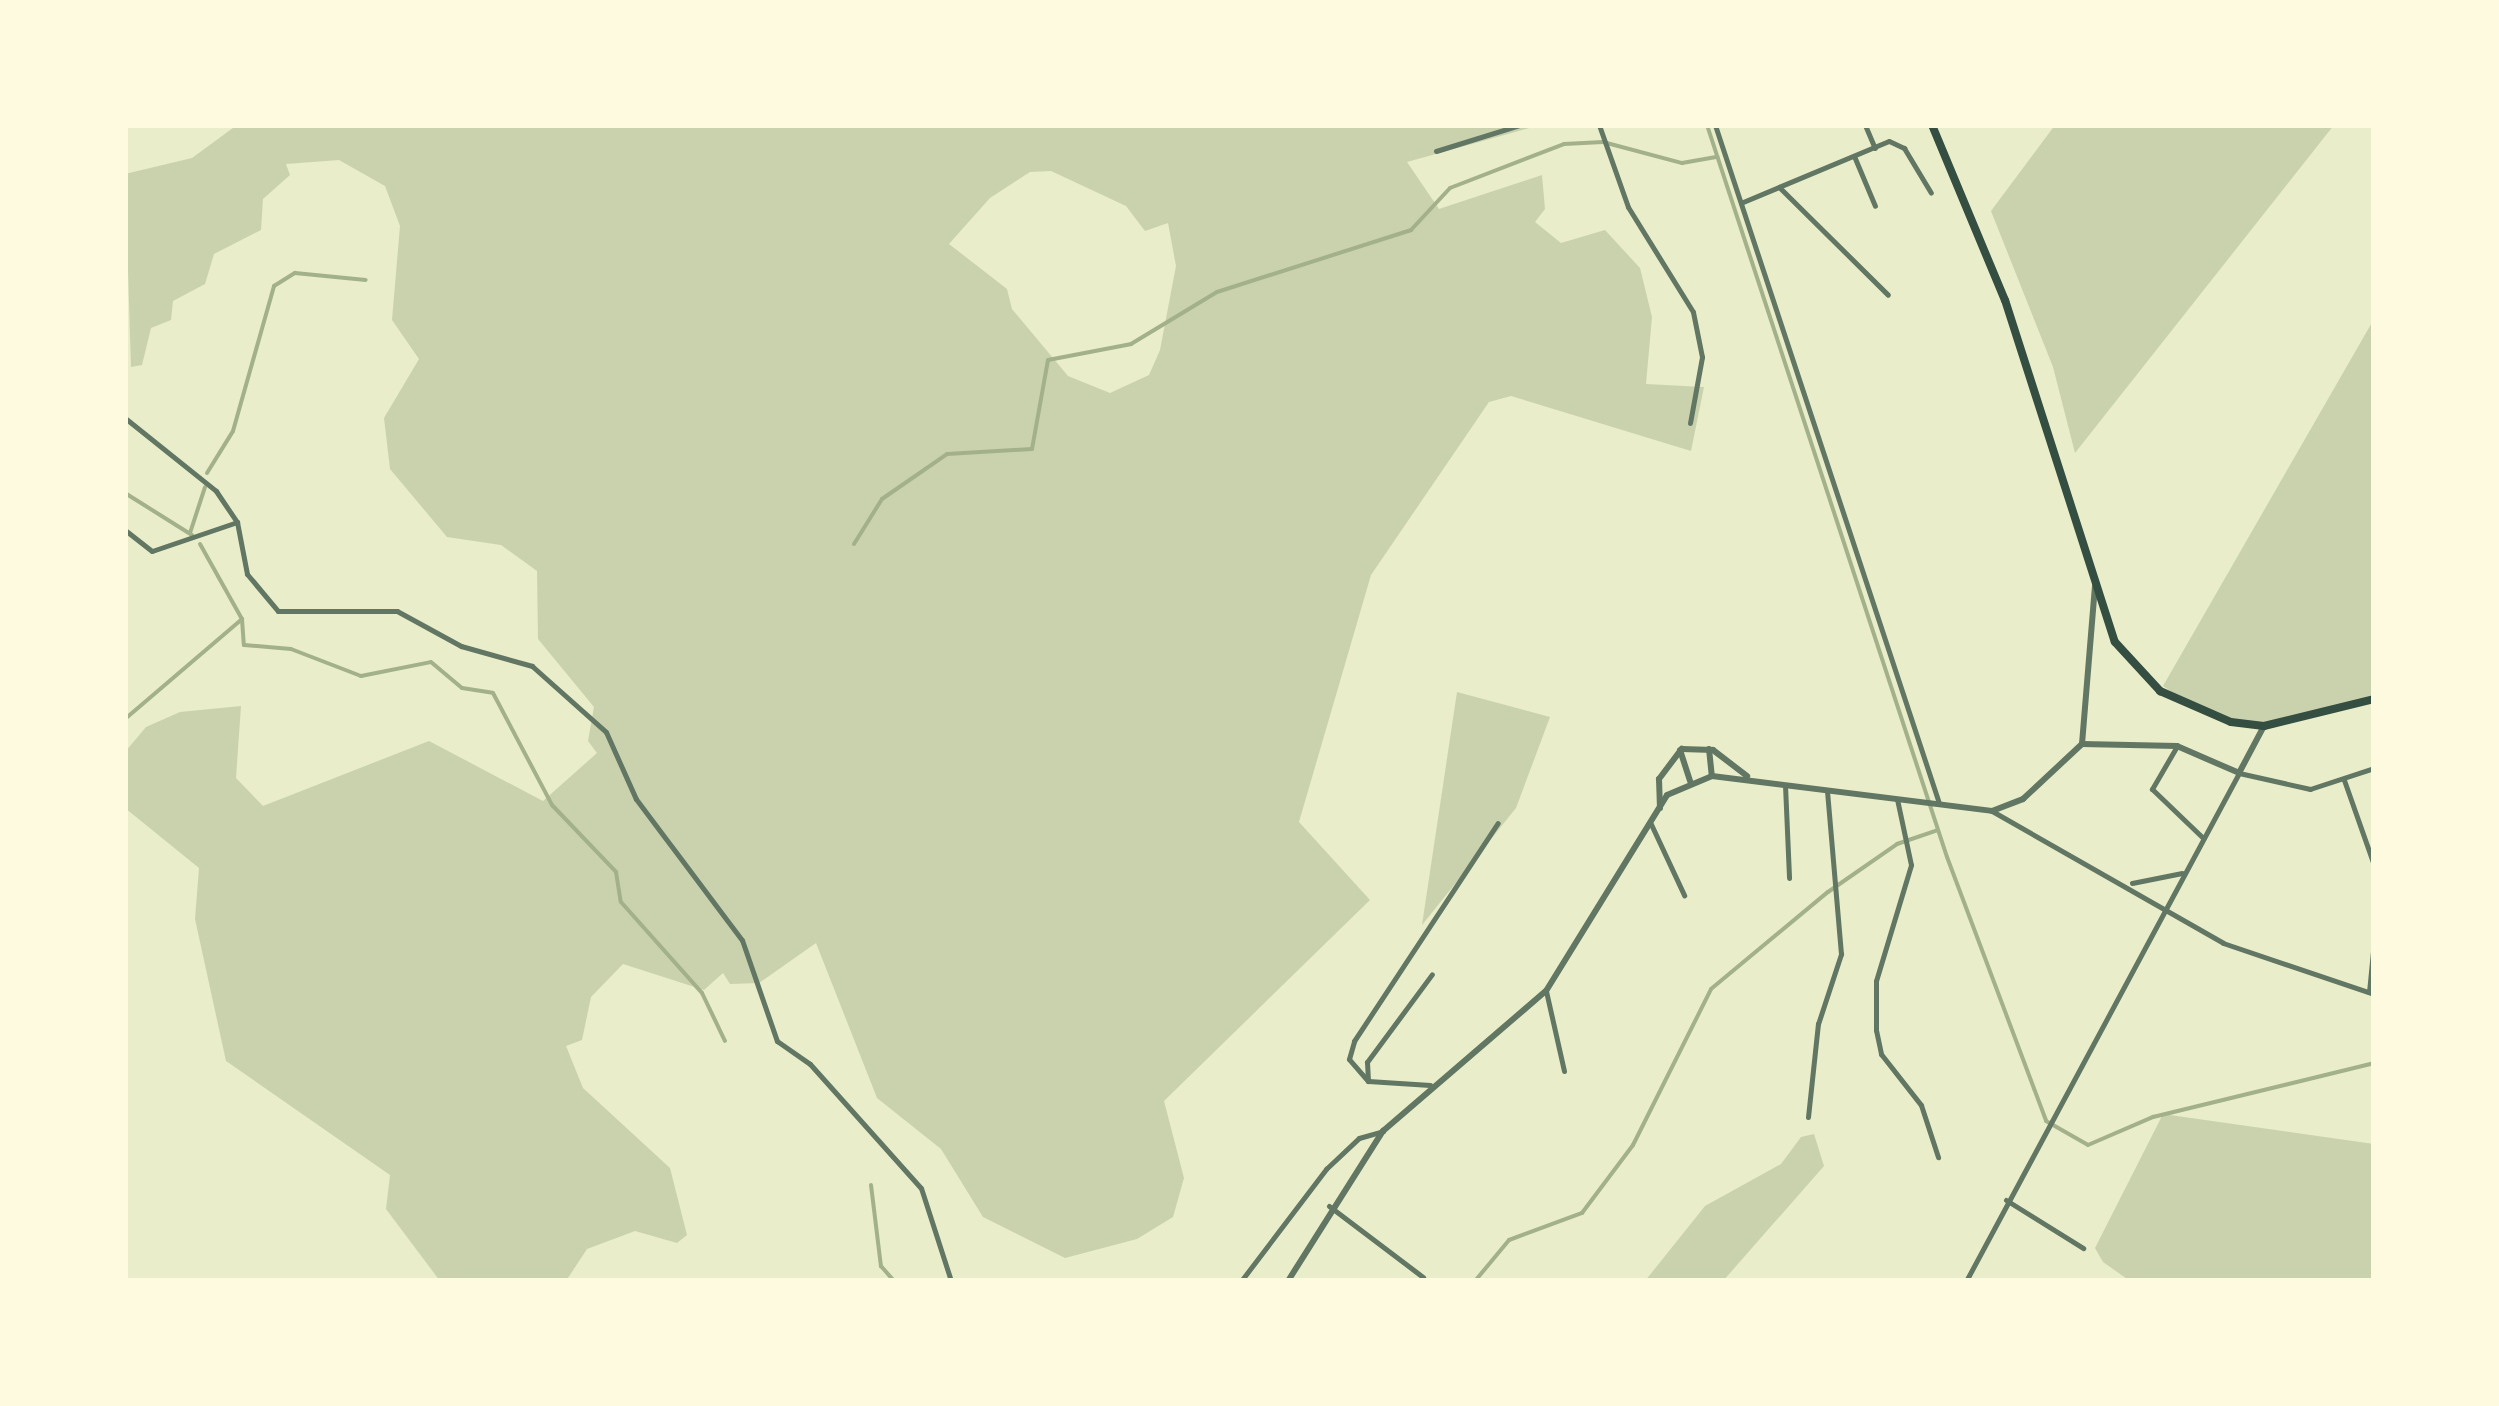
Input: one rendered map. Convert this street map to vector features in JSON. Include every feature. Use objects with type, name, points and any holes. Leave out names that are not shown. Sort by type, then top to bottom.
[{"type":"main road","points":[[1932,125],[2005,300],[2115,642],[2160,692],[2264,726],[2374,699]]},
{"type":"street","points":[[1436,151],[1520,125]]},
{"type":"street","points":[[1599,125],[1628,207],[1693,312],[1702,357],[1690,423]]},
{"type":"street","points":[[1715,125],[1938,802]]},
{"type":"street","points":[[1865,125],[1875,148]]},
{"type":"street","points":[[1743,202],[1875,148],[1901,145],[1931,193]]},
{"type":"street","points":[[1854,156],[1875,206]]},
{"type":"street","points":[[1779,187],[1888,295]]},
{"type":"street","points":[[125,418],[166,459],[207,480],[237,522],[247,574],[286,616],[397,610],[461,646],[532,666],[606,732],[636,799],[742,940],[777,1041],[810,1064],[921,1188],[952,1281]]},
{"type":"street","points":[[125,530],[152,550],[237,522]]},
{"type":"street","points":[[1992,810],[2032,794],[2082,744],[2097,578]]},
{"type":"street","points":[[1966,1281],[2053,1110],[2264,726]]},
{"type":"street","points":[[2082,744],[2178,746],[2238,773],[2310,789],[2374,768]]},
{"type":"street","points":[[2178,746],[2152,789],[2202,837]]},
{"type":"street","points":[[1709,749],[1712,776]]},
{"type":"street","points":[[1680,750],[1709,749],[1748,776]]},
{"type":"street","points":[[1680,750],[1690,781]]},
{"type":"street","points":[[1660,809],[1659,779],[1680,750]]},
{"type":"street","points":[[1288,1281],[1329,1206],[1383,1131],[1430,1085],[1546,991],[1650,822],[1690,781],[1712,776],[1748,776],[1992,810],[2132,883],[2223,943],[2371,993],[2374,941]]},
{"type":"street","points":[[2344,780],[2374,865]]},
{"type":"street","points":[[1784,782],[1789,878]]},
{"type":"street","points":[[1808,1117],[1818,1024],[1841,954],[1828,790]]},
{"type":"street","points":[[1896,796],[1909,846],[1874,1012],[1881,1054],[1920,1105],[1938,1157]]},
{"type":"street","points":[[1650,822],[1684,895]]},
{"type":"street","points":[[1430,1085],[1368,1081],[1348,1059],[1354,1041],[1498,823]]},
{"type":"street","points":[[2132,883],[2182,873]]},
{"type":"street","points":[[1368,1081],[1375,1042],[1432,974]]},
{"type":"street","points":[[1546,991],[1564,1071]]},
{"type":"street","points":[[1241,1281],[1326,1169],[1360,1138],[1383,1131]]},
{"type":"street","points":[[2006,1200],[2083,1248]]},
{"type":"street","points":[[1329,1206],[1423,1277]]},
{"type":"green space","points":[[237,125],[1540,125],[1407,162],[1439,209],[1542,175],[1545,209],[1535,222],[1561,243],[1605,230],[1640,268],[1652,317],[1646,384],[1704,387],[1691,451],[1511,396],[1489,402],[1371,575],[1299,822],[1370,900],[1164,1101],[1184,1178],[1173,1217],[1137,1239],[1065,1258],[983,1217],[941,1149],[877,1098],[816,943],[759,983],[730,984],[723,973],[704,990],[623,964],[591,997],[582,1040],[566,1046],[583,1088],[670,1168],[687,1235],[677,1243],[635,1231],[587,1249],[566,1281],[440,1281],[386,1209],[390,1175],[226,1061],[195,919],[199,868],[125,808],[125,752],[146,727],[180,712],[241,706],[236,778],[263,806],[429,741],[543,801],[597,753],[588,741],[594,707],[538,639],[537,571],[501,545],[447,537],[390,469],[384,418],[419,359],[392,320],[400,226],[385,186],[339,160],[286,164],[290,175],[263,199],[261,230],[214,254],[205,284],[173,301],[171,320],[151,328],[142,365],[131,367],[125,174],[192,158]],"holes":[[[1051,171],[1126,206],[1145,231],[1168,223],[1176,266],[1160,350],[1149,375],[1110,393],[1068,376],[1012,309],[1007,289],[949,244],[990,198],[1030,172]]]},
{"type":"green space","points":[[2055,125],[2334,125],[2075,453],[2053,367],[1991,211]]},
{"type":"green space","points":[[2374,319],[2374,698],[2274,723],[2238,722],[2185,701],[2163,686]]},
{"type":"green space","points":[[1457,692],[1550,717],[1516,808],[1422,925]]},
{"type":"green space","points":[[2163,1114],[2374,1144],[2374,1281],[2130,1281],[2103,1262],[2095,1248]]},
{"type":"green space","points":[[1814,1134],[1824,1166],[1723,1281],[1645,1281],[1705,1206],[1781,1164],[1801,1137]]},
{"type":"waterway","points":[[1707,125],[1947,857],[2046,1121],[2088,1145],[2153,1117],[2374,1063]]},
{"type":"waterway","points":[[854,544],[882,499],[947,454],[1032,449],[1048,360],[1131,344],[1217,292],[1411,230],[1450,188],[1564,144],[1603,142],[1682,163],[1717,157]]},
{"type":"waterway","points":[[207,473],[233,431],[274,286],[295,273],[366,280]]},
{"type":"waterway","points":[[190,533],[205,487]]},
{"type":"waterway","points":[[125,493],[192,535]]},
{"type":"waterway","points":[[200,544],[242,619],[244,645],[291,649],[361,676],[431,662],[462,688],[493,693],[552,805],[616,872],[621,902],[702,993],[725,1041]]},
{"type":"waterway","points":[[125,719],[242,619]]},
{"type":"waterway","points":[[1475,1281],[1509,1240],[1582,1213],[1633,1145],[1711,989],[1828,892],[1897,844],[1938,830]]},
{"type":"waterway","points":[[871,1185],[881,1266],[894,1281]]}]
